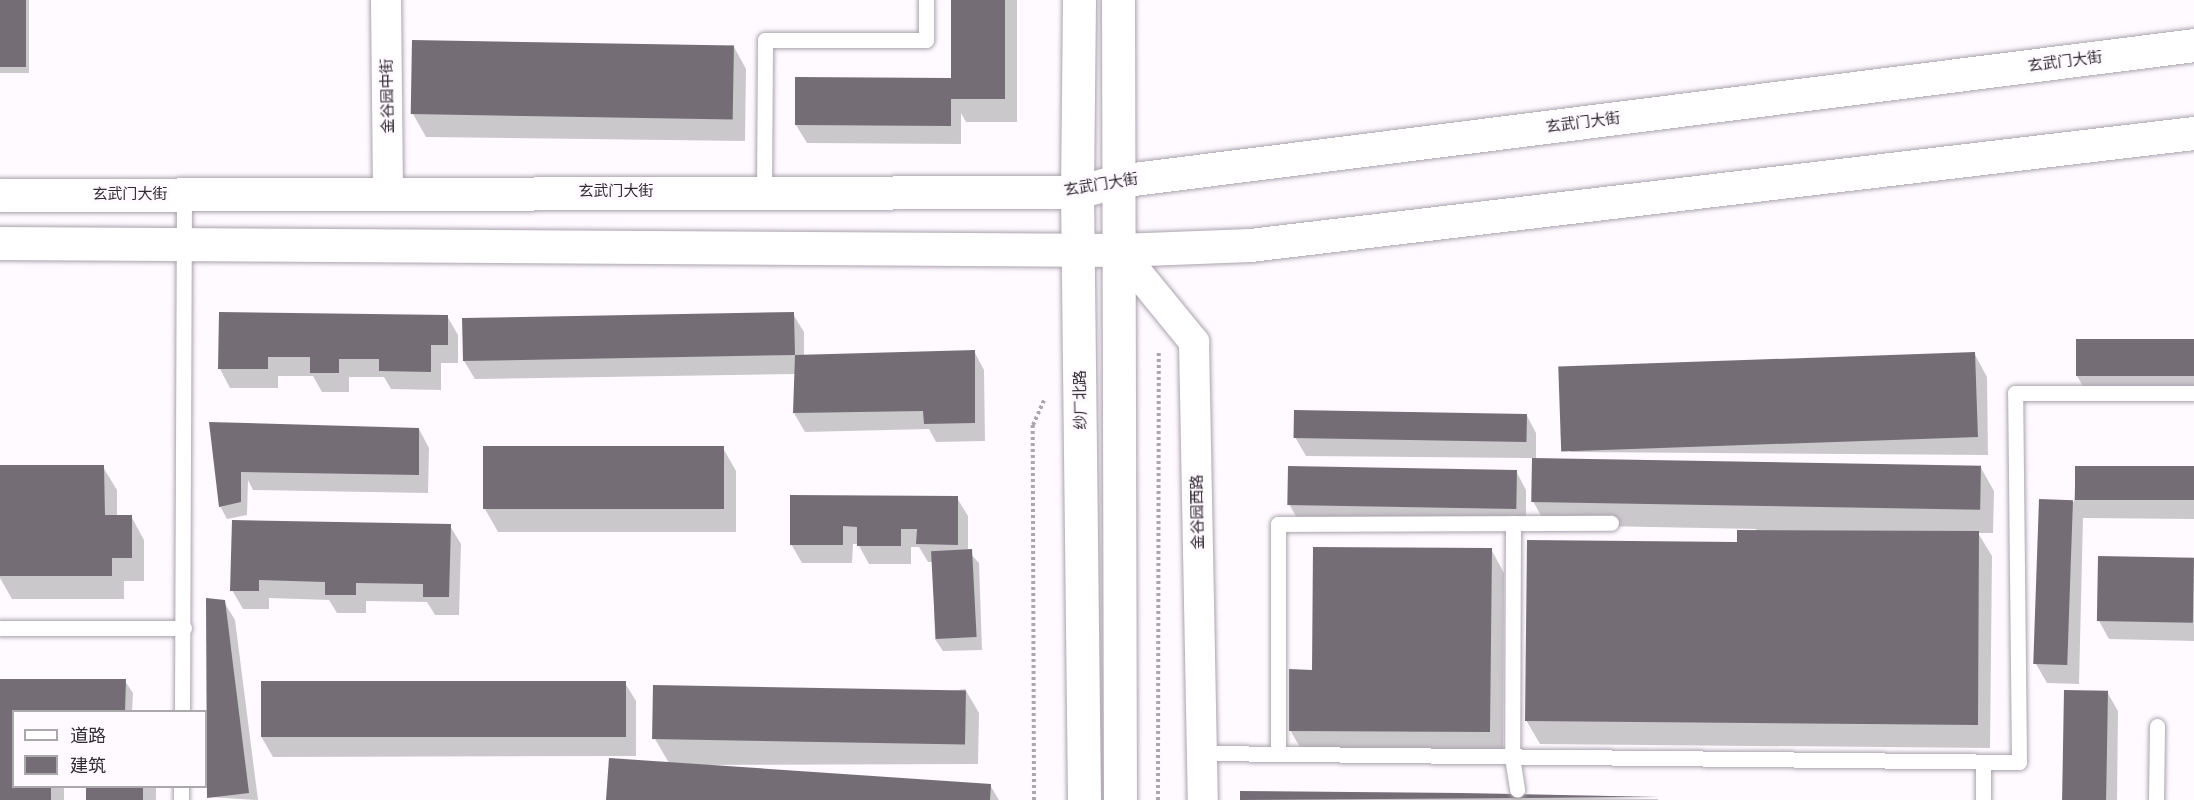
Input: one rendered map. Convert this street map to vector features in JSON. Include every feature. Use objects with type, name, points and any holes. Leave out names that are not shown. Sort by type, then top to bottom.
[{"type":"main road","name":"纱厂北路","points":[[1079,0],[1077,192],[1084,800]]},
{"type":"main road","points":[[1118,0],[1120,800]]},
{"type":"main road","name":"玄武门大街","points":[[0,195],[764,190],[1077,192],[1118,181],[2194,45]]},
{"type":"main road","points":[[0,243],[1119,250],[1250,245],[2194,133]]},
{"type":"street","name":"金谷园中街","points":[[386,0],[388,193]]},
{"type":"street","name":"金谷园西路","points":[[1119,250],[1194,342],[1203,800]]},
{"type":"lane","points":[[764,190],[765,40],[926,40],[926,0]]},
{"type":"lane","points":[[182,710],[186,243],[184,194]]},
{"type":"lane","points":[[1202,753],[2019,762],[2015,393],[2194,393]]},
{"type":"lane","points":[[1513,523],[1512,757],[1517,790]]},
{"type":"lane","points":[[1278,754],[1278,524],[1611,523]]},
{"type":"lane","points":[[0,628],[184,628]]},
{"type":"lane","points":[[2156,800],[2157,726]]},
{"type":"lane","points":[[1983,762],[1983,800]]},
{"type":"path","points":[[1034,800],[1033,426],[1047,394]]},
{"type":"shaded area","points":[[1240,791],[1460,793],[1659,797],[1240,800]]},
{"type":"building","points":[[0,0],[26,0],[26,67],[0,67]]},
{"type":"building","points":[[951,0],[1005,0],[1005,99],[951,99],[951,126],[795,125],[795,77],[951,78]]},
{"type":"building","points":[[412,40],[734,46],[733,120],[411,114]]},
{"type":"building","points":[[219,312],[448,315],[448,345],[431,345],[431,372],[379,371],[379,359],[339,359],[339,373],[310,373],[310,357],[268,357],[268,369],[218,369]]},
{"type":"building","points":[[794,312],[795,355],[463,361],[462,318]]},
{"type":"building","points":[[2076,339],[2194,339],[2194,376],[2076,376]]},
{"type":"building","points":[[975,350],[975,423],[924,424],[923,411],[793,413],[795,355]]},
{"type":"building","points":[[1975,352],[1978,437],[1561,452],[1558,367]]},
{"type":"building","points":[[1294,410],[1527,414],[1526,442],[1294,438]]},
{"type":"building","points":[[209,422],[419,428],[419,475],[241,472],[241,502],[219,507]]},
{"type":"building","points":[[483,446],[724,446],[724,509],[483,509]]},
{"type":"building","points":[[1532,458],[1981,466],[1980,510],[1531,502]]},
{"type":"building","points":[[0,465],[104,465],[105,515],[132,515],[132,558],[112,558],[112,576],[0,576]]},
{"type":"building","points":[[1288,466],[1517,470],[1516,509],[1287,505]]},
{"type":"building","points":[[2075,466],[2194,466],[2194,500],[2075,500]]},
{"type":"building","points":[[790,495],[958,496],[958,545],[916,544],[917,529],[901,529],[901,546],[857,546],[857,527],[843,526],[843,545],[790,545]]},
{"type":"building","points":[[2039,499],[2073,500],[2067,665],[2033,664]]},
{"type":"building","points":[[232,520],[451,524],[449,597],[423,597],[423,584],[356,583],[356,595],[325,595],[325,582],[259,580],[259,591],[230,591]]},
{"type":"building","points":[[1737,530],[1979,531],[1978,725],[1525,721],[1527,540],[1737,542]]},
{"type":"building","points":[[1313,547],[1492,548],[1490,732],[1289,731],[1289,669],[1312,670]]},
{"type":"building","points":[[972,549],[977,637],[936,639],[931,551]]},
{"type":"building","points":[[2098,556],[2194,558],[2193,623],[2097,621]]},
{"type":"building","points":[[206,598],[225,600],[249,793],[207,798]]},
{"type":"building","points":[[0,679],[126,679],[125,710],[12,710],[12,788],[51,788],[51,800],[0,800]]},
{"type":"building","points":[[261,681],[626,681],[626,737],[261,737]]},
{"type":"building","points":[[653,685],[966,690],[965,744],[652,739]]},
{"type":"building","points":[[2064,690],[2108,691],[2106,800],[2062,800]]},
{"type":"building","points":[[609,758],[991,784],[990,800],[606,800]]},
{"type":"building","points":[[86,788],[143,788],[143,800],[86,800]]},
{"type":"building","points":[[1240,791],[1460,793],[1659,797],[1240,800]]}]
